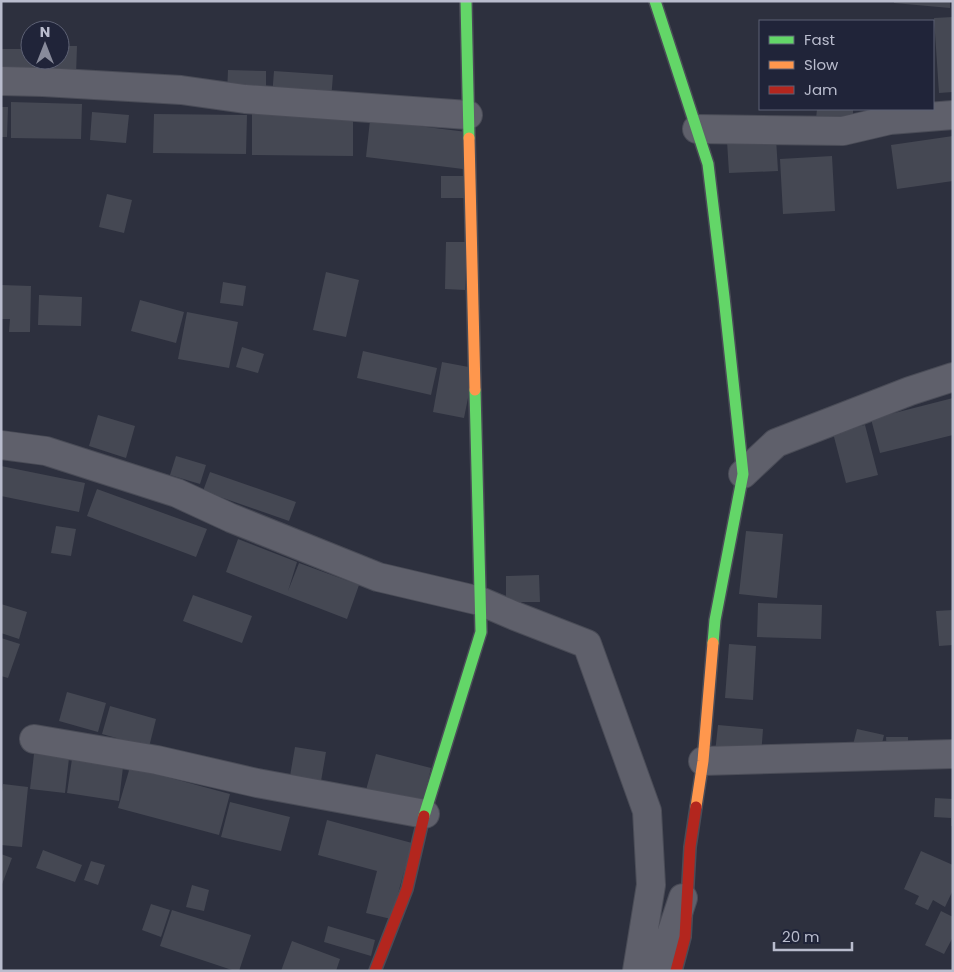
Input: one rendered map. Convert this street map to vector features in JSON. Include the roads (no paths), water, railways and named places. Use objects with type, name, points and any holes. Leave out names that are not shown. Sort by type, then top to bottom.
[{"type":"street","points":[[375,971],[407,889],[425,814],[480,632],[466,1]]},
{"type":"street","points":[[655,1],[708,164],[744,474],[715,620],[703,761],[690,847],[685,937],[676,971]]},
{"type":"street","points":[[1,81],[181,90],[245,99],[468,115]]},
{"type":"street","points":[[697,129],[843,131],[890,120],[953,115]]},
{"type":"street","points":[[744,474],[776,443],[910,391],[953,377]]},
{"type":"street","points":[[1,445],[46,451],[177,493],[231,518],[378,577],[480,601],[587,644],[647,812],[651,884],[637,971]]},
{"type":"street","points":[[34,739],[157,760],[257,782],[425,814]]},
{"type":"street","points":[[703,761],[953,754]]},
{"type":"street","points":[[659,971],[688,883]]}]
